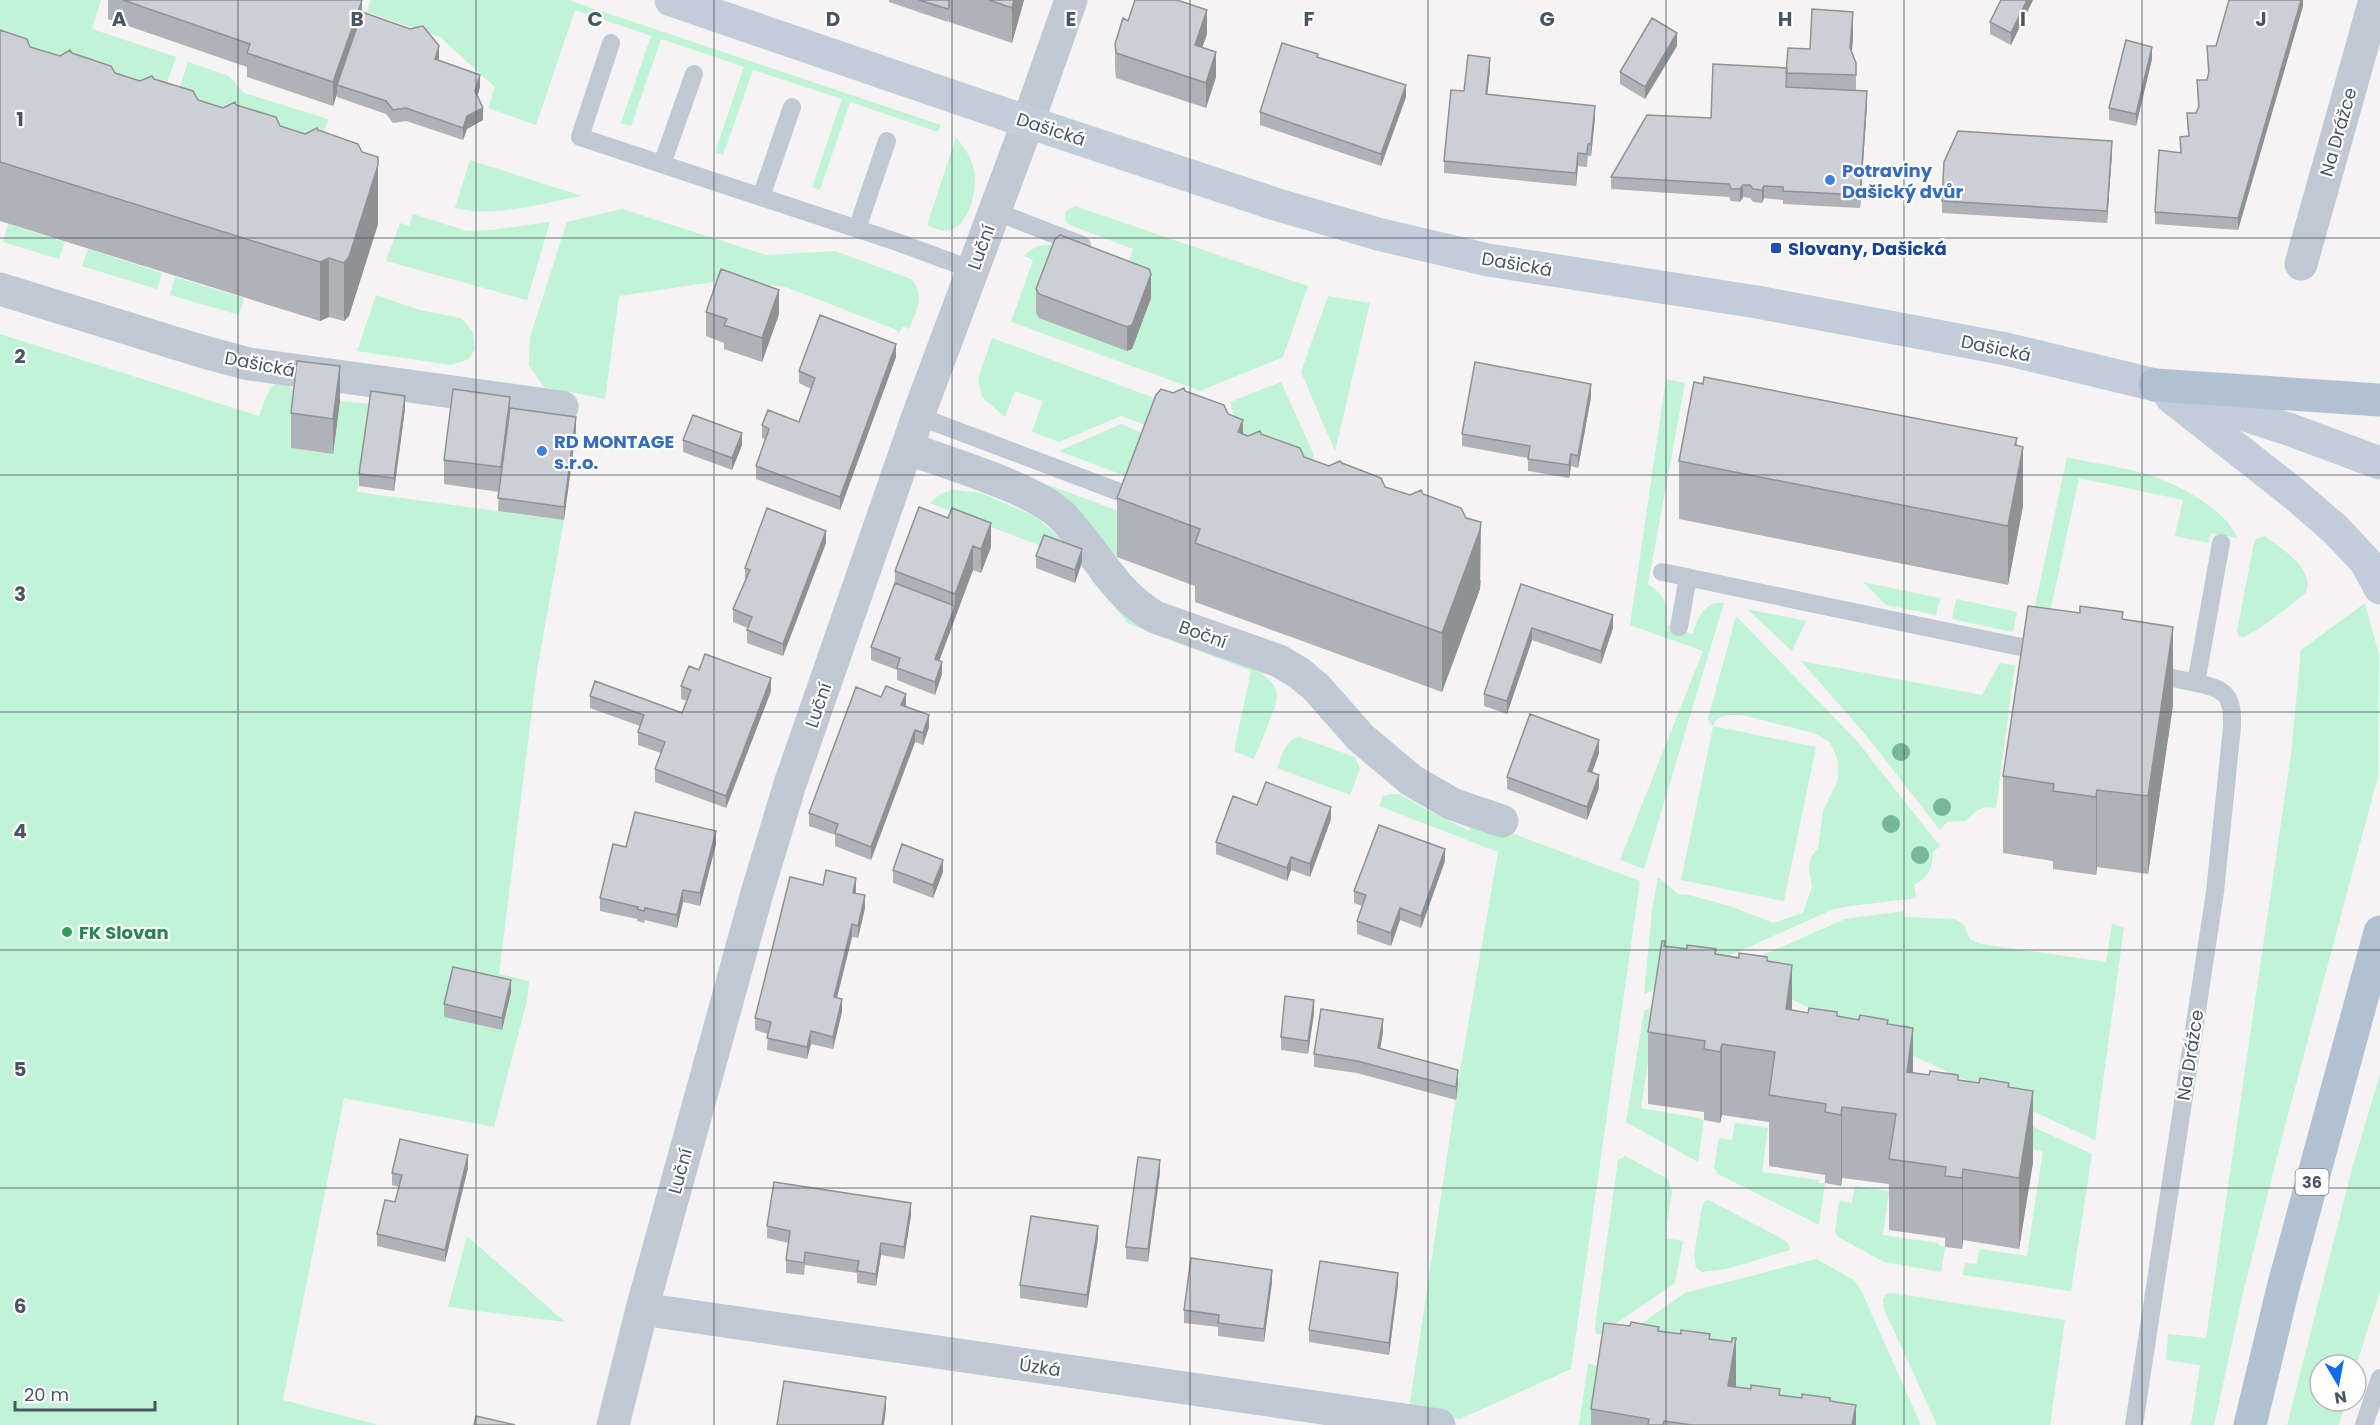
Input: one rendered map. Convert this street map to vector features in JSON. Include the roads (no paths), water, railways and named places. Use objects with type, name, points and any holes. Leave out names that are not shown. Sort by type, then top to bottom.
[{"type":"main road","name":"Dašická","points":[[671,0],[1275,204],[1378,234],[1488,260],[1868,321],[2006,349],[2155,385],[2380,463]]},
{"type":"main road","points":[[2155,385],[2380,400]]},
{"type":"main road","points":[[2155,385],[2292,492],[2335,529],[2366,562],[2380,588]]},
{"type":"main road","name":"36","points":[[2250,1425],[2283,1288],[2380,932]]},
{"type":"street","name":"Luční","points":[[613,1425],[642,1309],[780,817],[918,416],[1071,0]]},
{"type":"street","name":"Na Drážce","points":[[2301,264],[2375,0]]},
{"type":"street","name":"Dašická","points":[[0,290],[249,364],[562,407]]},
{"type":"street","name":"Boční","points":[[907,447],[996,481],[1049,505],[1063,517],[1118,588],[1137,606],[1155,617],[1279,662],[1299,673],[1316,687],[1360,737],[1411,780],[1452,804],[1502,821]]},
{"type":"street","name":"Úzká","points":[[642,1309],[1439,1425]]},
{"type":"lane","points":[[611,43],[580,137],[973,270]]},
{"type":"lane","points":[[662,164],[694,74]]},
{"type":"lane","points":[[761,197],[792,107]]},
{"type":"lane","points":[[857,229],[887,141]]},
{"type":"lane","points":[[994,212],[1096,249]]},
{"type":"lane","points":[[918,416],[1138,499]]},
{"type":"lane","points":[[2129,669],[2196,683],[2221,543]]},
{"type":"lane","points":[[1662,572],[2060,655]]},
{"type":"lane","points":[[1679,627],[1688,578]]},
{"type":"lane","name":"Na Drážce","points":[[2134,1425],[2215,892],[2233,713],[2229,700],[2219,687],[2196,683]]},
{"type":"lane","points":[[2364,1425],[2380,1378]]},
{"type":"place","name":"Potraviny Dašický dvůr","points":[[1830,180]]},
{"type":"place","name":"Slovany, Dašická","points":[[1776,248]]},
{"type":"place","name":"RD MONTAGE s.r.o.","points":[[542,451]]},
{"type":"place","name":"FK Slovan","points":[[67,932]]}]
